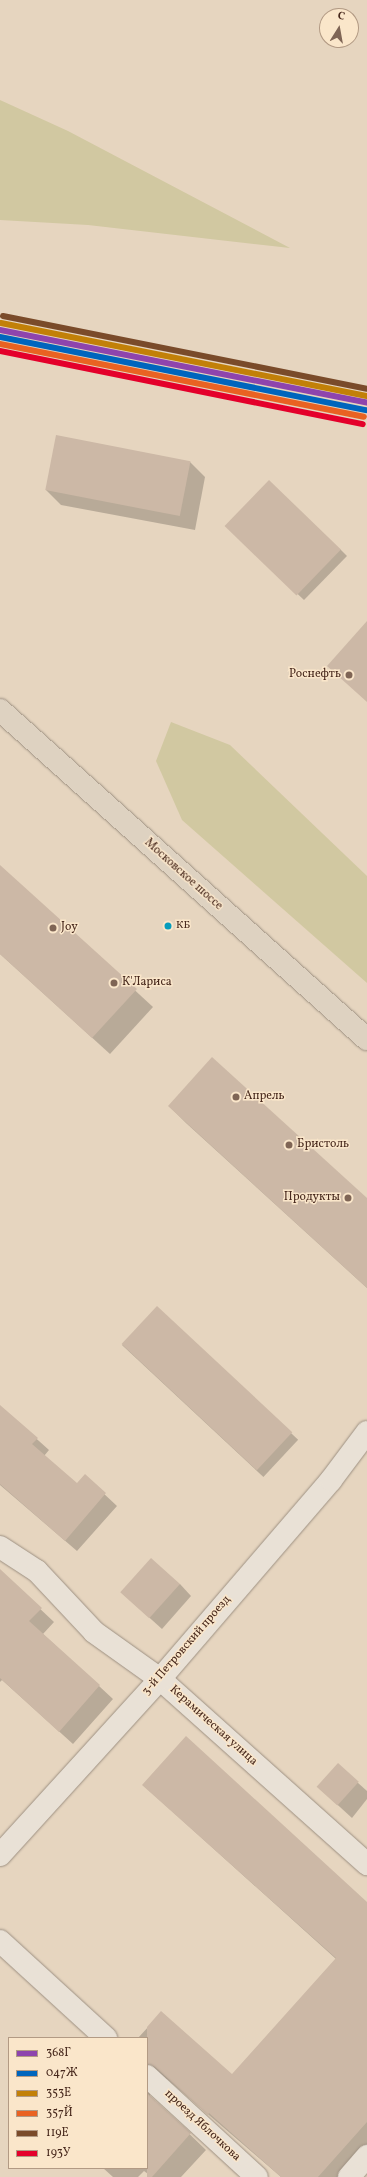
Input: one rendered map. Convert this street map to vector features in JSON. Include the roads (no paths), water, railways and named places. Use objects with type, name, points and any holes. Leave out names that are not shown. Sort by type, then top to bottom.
[{"type":"main road","name":"Московское шоссе","points":[[0,710],[367,1039]]},
{"type":"street","name":"3-й Петровский проезд","points":[[0,1855],[160,1679],[331,1480],[367,1432]]},
{"type":"street","name":"Керамическая улица","points":[[0,1547],[37,1571],[94,1632],[160,1679],[367,1864]]},
{"type":"street","points":[[0,1941],[105,2037]]},
{"type":"street","name":"проезд Яблочкова","points":[[148,2077],[257,2177]]},
{"type":"street","points":[[349,2177],[367,2156]]},
{"type":"place","name":"Роснефть","points":[[349,675]]},
{"type":"place","name":"КБ","points":[[168,926]]},
{"type":"place","name":"Joy","points":[[53,928]]},
{"type":"place","name":"К'Лариса","points":[[114,983]]},
{"type":"place","name":"Апрель","points":[[236,1097]]},
{"type":"place","name":"Бристоль","points":[[289,1145]]},
{"type":"place","name":"Продукты","points":[[348,1198]]}]
